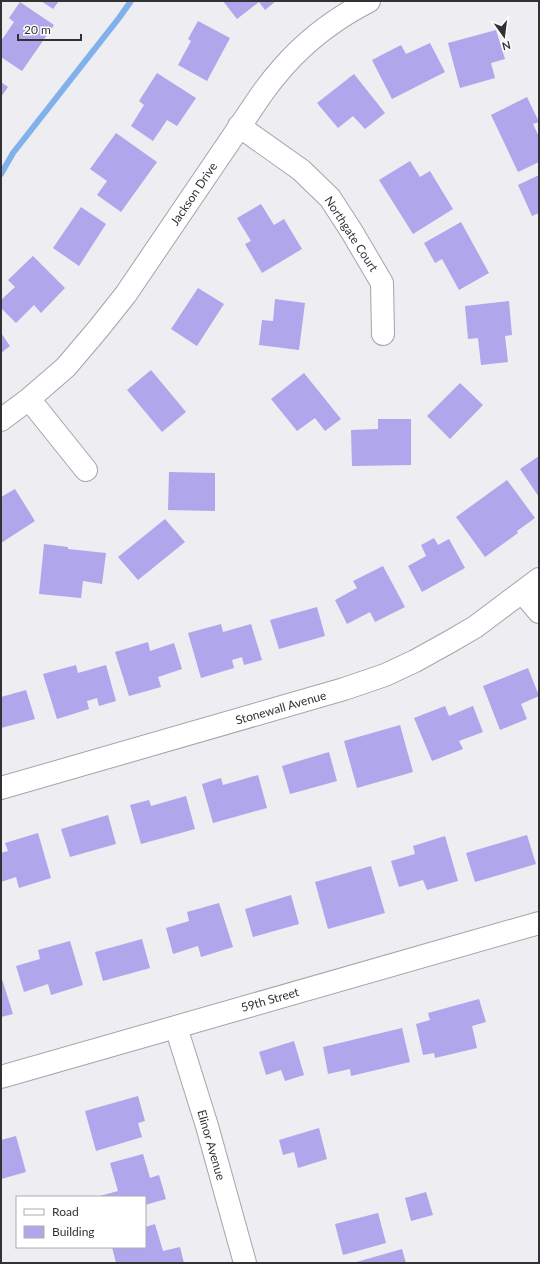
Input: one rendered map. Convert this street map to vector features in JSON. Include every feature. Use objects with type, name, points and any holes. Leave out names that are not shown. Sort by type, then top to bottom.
[{"type":"street","name":"Jackson Drive","points":[[1,420],[29,400],[66,367],[126,294],[239,126],[283,66],[304,46],[349,11],[369,1]]},
{"type":"street","name":"Northgate Court","points":[[239,126],[301,170],[330,198],[382,282],[383,334]]},
{"type":"street","points":[[29,400],[86,470]]},
{"type":"street","name":"Stonewall Avenue","points":[[1,788],[344,689],[385,675],[415,661],[463,634],[539,579]]},
{"type":"street","points":[[522,592],[539,612]]},
{"type":"street","name":"59th Street","points":[[1,1077],[539,923]]},
{"type":"street","name":"Elinor Avenue","points":[[176,1027],[207,1126],[244,1263]]},
{"type":"building","points":[[41,1],[59,1],[53,9]]},
{"type":"building","points":[[223,1],[276,1],[265,10],[259,2],[237,19]]},
{"type":"building","points":[[20,2],[54,25],[22,71],[1,57],[1,41],[14,22],[9,18]]},
{"type":"building","points":[[198,21],[230,38],[207,81],[178,65],[191,41],[188,39]]},
{"type":"building","points":[[496,30],[505,59],[491,63],[495,78],[460,88],[448,43]]},
{"type":"building","points":[[430,43],[445,72],[392,99],[372,60],[401,45],[406,54]]},
{"type":"building","points":[[157,73],[196,98],[177,126],[167,120],[153,141],[131,126],[144,105],[139,101]]},
{"type":"building","points":[[354,74],[385,113],[365,129],[353,116],[338,128],[317,103]]},
{"type":"building","points":[[1,82],[8,87],[1,97]]},
{"type":"building","points":[[527,97],[539,122],[533,124],[539,137],[539,162],[518,172],[491,115]]},
{"type":"building","points":[[116,133],[157,162],[121,212],[97,195],[107,181],[90,169]]},
{"type":"building","points":[[410,161],[420,177],[430,171],[453,209],[413,234],[379,180]]},
{"type":"building","points":[[539,175],[539,213],[532,216],[518,185]]},
{"type":"building","points":[[261,204],[274,225],[284,219],[302,249],[262,273],[245,244],[251,241],[237,218]]},
{"type":"building","points":[[81,207],[106,224],[79,266],[53,248]]},
{"type":"building","points":[[461,222],[489,273],[459,290],[442,259],[435,263],[424,243]]},
{"type":"building","points":[[33,256],[65,288],[41,313],[34,305],[16,323],[1,308],[1,300],[15,287],[8,280]]},
{"type":"building","points":[[198,288],[224,304],[197,346],[171,329]]},
{"type":"building","points":[[275,299],[305,303],[299,350],[259,345],[262,320],[273,321]]},
{"type":"building","points":[[509,301],[512,335],[505,336],[508,362],[481,365],[478,338],[468,339],[465,306]]},
{"type":"building","points":[[1,333],[10,346],[1,353]]},
{"type":"building","points":[[151,370],[186,412],[162,432],[127,390]]},
{"type":"building","points":[[304,373],[341,419],[325,431],[315,418],[297,431],[271,399]]},
{"type":"building","points":[[460,383],[483,405],[450,439],[427,416]]},
{"type":"building","points":[[378,419],[411,419],[411,465],[352,466],[351,430],[378,429]]},
{"type":"building","points":[[539,456],[539,497],[520,469]]},
{"type":"building","points":[[169,472],[215,473],[215,511],[168,510]]},
{"type":"building","points":[[507,480],[535,518],[517,531],[518,533],[485,557],[456,517]]},
{"type":"building","points":[[15,489],[35,521],[1,543],[1,497]]},
{"type":"building","points":[[165,519],[185,542],[138,580],[118,557]]},
{"type":"building","points":[[434,538],[438,545],[449,539],[465,568],[422,592],[408,566],[426,556],[421,545]]},
{"type":"building","points":[[44,544],[68,547],[68,549],[106,553],[102,584],[83,581],[81,598],[39,594]]},
{"type":"building","points":[[383,566],[405,607],[375,622],[370,612],[347,624],[335,600],[357,588],[353,581]]},
{"type":"building","points":[[317,607],[325,636],[279,649],[270,620]]},
{"type":"building","points":[[221,624],[223,632],[251,624],[262,660],[244,665],[242,657],[232,660],[234,668],[201,678],[188,633]]},
{"type":"building","points":[[148,642],[150,651],[174,643],[182,669],[158,677],[161,687],[129,696],[115,652]]},
{"type":"building","points":[[76,665],[78,673],[106,665],[116,701],[99,706],[97,698],[87,701],[89,709],[57,719],[43,674]]},
{"type":"building","points":[[528,668],[539,696],[521,704],[527,719],[500,730],[483,686]]},
{"type":"building","points":[[26,690],[35,719],[1,728],[1,697]]},
{"type":"building","points":[[445,706],[449,716],[473,706],[483,732],[459,741],[463,749],[432,761],[414,718]]},
{"type":"building","points":[[400,725],[413,772],[357,788],[344,741]]},
{"type":"building","points":[[329,752],[337,781],[290,794],[282,766]]},
{"type":"building","points":[[258,775],[267,808],[213,823],[202,784],[221,778],[223,785]]},
{"type":"building","points":[[186,796],[195,829],[141,844],[130,805],[149,800],[151,806]]},
{"type":"building","points":[[108,815],[116,844],[70,857],[61,829]]},
{"type":"building","points":[[38,833],[51,878],[19,888],[16,877],[1,882],[1,853],[8,851],[5,843]]},
{"type":"building","points":[[527,835],[536,864],[475,882],[466,853]]},
{"type":"building","points":[[445,836],[458,881],[427,890],[423,880],[399,887],[391,861],[415,854],[413,846]]},
{"type":"building","points":[[371,866],[385,913],[328,929],[315,882]]},
{"type":"building","points":[[291,895],[299,924],[253,937],[245,909]]},
{"type":"building","points":[[219,903],[233,947],[201,957],[198,946],[173,954],[166,928],[189,921],[187,912]]},
{"type":"building","points":[[142,939],[150,968],[103,981],[95,952]]},
{"type":"building","points":[[70,941],[83,985],[51,995],[48,984],[24,992],[16,966],[40,959],[38,950]]},
{"type":"building","points":[[1,976],[13,1014],[1,1017]]},
{"type":"building","points":[[479,999],[486,1022],[472,1026],[477,1048],[435,1058],[434,1053],[423,1055],[416,1024],[430,1020],[428,1013]]},
{"type":"building","points":[[402,1028],[410,1062],[351,1076],[350,1069],[328,1074],[323,1047]]},
{"type":"building","points":[[294,1041],[304,1075],[285,1081],[281,1070],[266,1075],[259,1052]]},
{"type":"building","points":[[138,1096],[145,1121],[138,1123],[142,1137],[96,1151],[85,1111]]},
{"type":"building","points":[[319,1128],[327,1159],[298,1168],[294,1152],[283,1155],[279,1140]]},
{"type":"building","points":[[16,1136],[26,1172],[1,1179],[1,1140]]},
{"type":"building","points":[[143,1154],[150,1178],[159,1175],[166,1199],[146,1205],[146,1196],[100,1196],[118,1191],[110,1163]]},
{"type":"building","points":[[426,1192],[433,1215],[411,1221],[405,1198]]},
{"type":"building","points":[[378,1213],[386,1243],[343,1255],[335,1224]]},
{"type":"building","points":[[155,1224],[163,1251],[180,1247],[184,1263],[116,1263],[112,1248],[146,1248],[146,1227]]},
{"type":"building","points":[[402,1249],[406,1263],[353,1263]]},
{"type":"waterway","points":[[1,174],[13,153],[131,1]]}]
